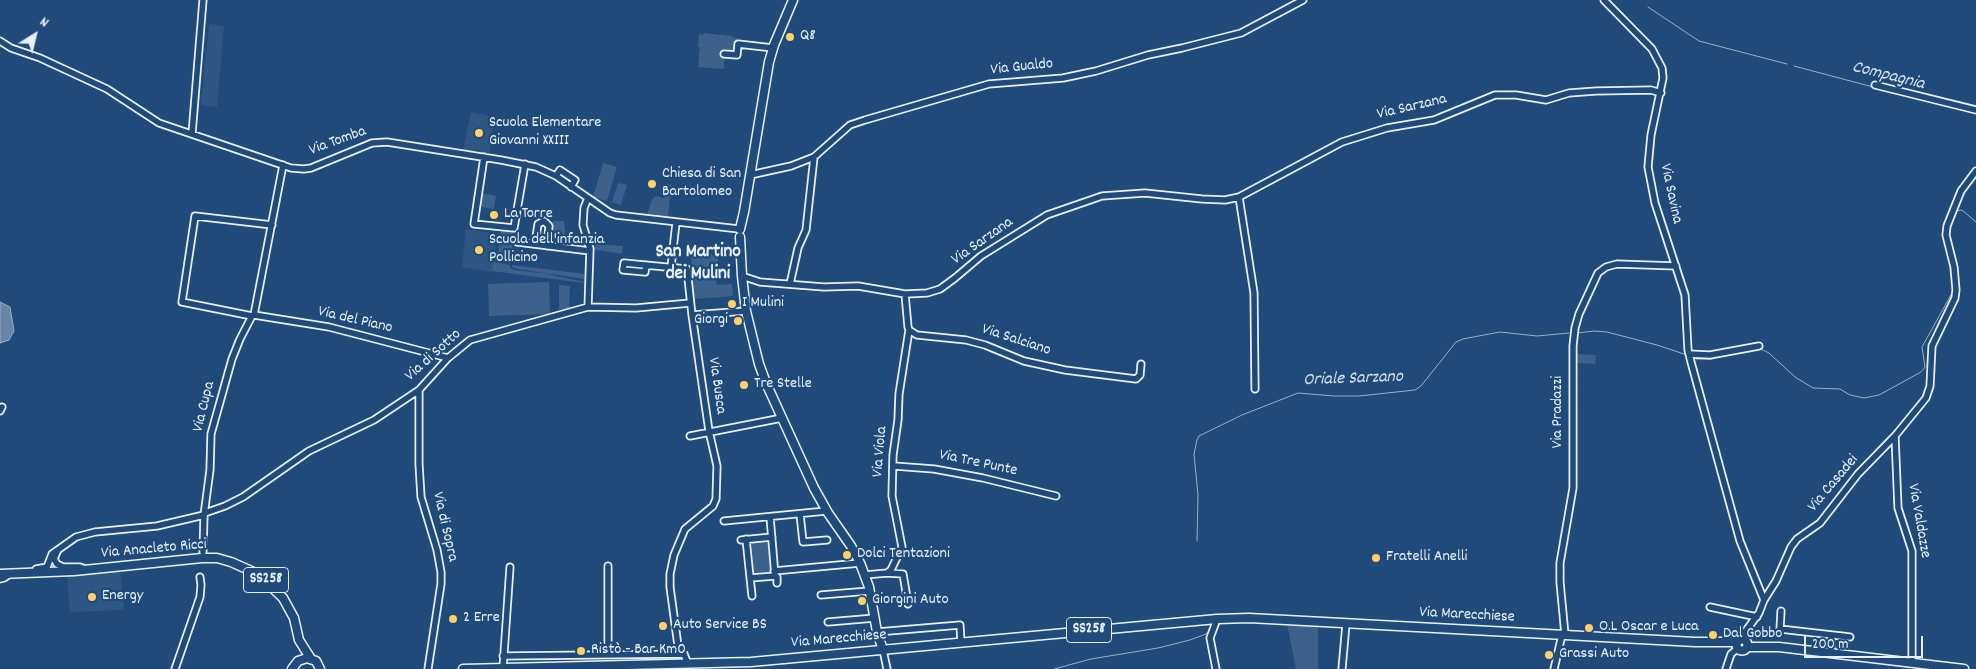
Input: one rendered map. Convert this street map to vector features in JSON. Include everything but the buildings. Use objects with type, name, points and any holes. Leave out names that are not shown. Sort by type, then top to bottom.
[{"type":"main road","points":[[793,0],[773,48],[744,212],[736,244],[741,258],[746,310],[759,364],[826,511],[860,562],[870,591],[874,618],[883,650]]},
{"type":"main road","name":"Via Anacleto Ricci","points":[[0,574],[87,570],[217,558],[240,565],[266,579],[283,598],[294,618],[300,640],[311,659]]},
{"type":"main road","name":"Via Marecchiese","points":[[463,669],[685,666],[752,662],[1217,619],[1249,618],[1741,644],[1964,669]]},
{"type":"main road","points":[[868,652],[878,635]]},
{"type":"main road","name":"Via Anacleto Ricci","points":[[298,661],[300,640]]},
{"type":"main road","points":[[292,669],[302,658],[311,659]]},
{"type":"main road","name":"SS258","points":[[311,659],[316,661],[320,669]]},
{"type":"street","points":[[192,134],[202,0]]},
{"type":"street","name":"Via Gualdo","points":[[750,175],[791,166],[814,157],[850,125],[865,120],[988,84],[1063,78],[1241,32],[1303,0]]},
{"type":"street","name":"Via Savina","points":[[1604,0],[1652,49],[1662,68],[1661,93],[1651,135],[1648,167],[1658,213],[1685,295],[1689,354],[1740,541],[1764,600]]},
{"type":"street","name":"Via Tomba","points":[[0,41],[11,48],[40,58],[107,90],[159,123],[283,165],[304,169],[311,168],[360,147],[382,142],[525,164],[556,176],[616,215],[725,227],[739,232]]},
{"type":"street","points":[[724,54],[737,56],[738,44],[773,48]]},
{"type":"street","points":[[1875,85],[1976,110]]},
{"type":"street","name":"Via Sarzana","points":[[742,276],[760,282],[824,287],[858,286],[905,294],[927,293],[940,289],[981,256],[1047,215],[1102,196],[1145,193],[1202,200],[1225,200],[1239,197],[1342,142],[1387,128],[1434,120],[1495,95],[1516,95],[1546,100],[1569,93],[1651,90],[1661,93]]},
{"type":"street","points":[[484,157],[474,224],[514,228],[525,164]]},
{"type":"street","points":[[790,284],[798,248],[806,230],[814,157]]},
{"type":"street","name":"Via Cupa","points":[[203,552],[211,434],[232,359],[240,339],[253,316],[283,165]]},
{"type":"street","points":[[556,176],[562,170],[576,180],[571,187]]},
{"type":"street","points":[[1895,436],[1926,398],[1930,386],[1932,346],[1955,298],[1956,280],[1946,235],[1947,226],[1960,191],[1976,171]]},
{"type":"street","points":[[1239,197],[1254,293],[1255,388]]},
{"type":"street","points":[[588,198],[584,208],[583,225],[590,251],[588,307],[636,308],[690,303]]},
{"type":"street","name":"Via del Piano","points":[[272,225],[195,216],[182,302],[253,316],[329,327],[448,358]]},
{"type":"street","points":[[535,244],[538,224],[544,221],[549,226],[547,246]]},
{"type":"street","points":[[646,265],[672,267],[676,222]]},
{"type":"street","points":[[517,242],[590,251]]},
{"type":"street","name":"Via Pradazzi","points":[[1554,669],[1564,635],[1560,563],[1573,488],[1573,346],[1579,314],[1598,273],[1606,267],[1617,264],[1676,266]]},
{"type":"street","name":"Via Busca","points":[[672,267],[687,268],[690,303],[709,431],[717,466],[716,499],[709,510],[684,529],[674,555],[670,574],[678,646],[684,654],[685,666]]},
{"type":"street","points":[[905,294],[909,330]]},
{"type":"street","name":"Via di Sotto","points":[[205,514],[243,497],[309,451],[374,420],[419,390],[448,358],[465,344],[476,338],[588,307]]},
{"type":"street","points":[[692,315],[746,310]]},
{"type":"street","name":"Via Salciano","points":[[909,330],[917,335],[966,340],[1024,360],[1065,370],[1136,379],[1140,375],[1141,364]]},
{"type":"street","name":"Via Viola","points":[[887,573],[895,564],[902,547],[892,496],[893,455],[898,420],[899,394],[909,330]]},
{"type":"street","points":[[1689,354],[1710,355],[1759,346]]},
{"type":"street","name":"Via di Sopra","points":[[419,390],[419,454],[422,497],[437,550],[441,572],[441,584],[428,669]]},
{"type":"street","points":[[690,436],[782,418]]},
{"type":"street","name":"Via Casadei","points":[[1764,600],[1776,581],[1791,547],[1797,539],[1820,523],[1858,474],[1895,436]]},
{"type":"street","name":"Via Valdazze","points":[[1895,436],[1898,508],[1912,551],[1912,663]]},
{"type":"street","name":"Via Tre Punte","points":[[894,466],[934,469],[983,478],[1056,496]]},
{"type":"street","points":[[724,521],[826,511]]},
{"type":"street","points":[[22,574],[29,569],[47,567],[50,557],[76,537],[95,532],[157,526],[205,514]]},
{"type":"street","points":[[800,514],[803,542],[827,540]]},
{"type":"street","points":[[770,517],[774,574],[777,577],[778,583]]},
{"type":"street","points":[[752,596],[743,539],[772,537]]},
{"type":"street","points":[[59,549],[54,559],[57,564],[64,567],[80,567],[87,570]]},
{"type":"street","points":[[750,578],[860,562]]},
{"type":"street","points":[[503,668],[510,566]]},
{"type":"street","points":[[608,566],[608,655]]},
{"type":"street","points":[[0,579],[10,574]]},
{"type":"street","points":[[865,575],[903,574],[908,604]]},
{"type":"street","points":[[175,669],[200,598],[200,577]]},
{"type":"street","points":[[821,595],[870,591]]},
{"type":"street","points":[[1726,669],[1731,654],[1741,644],[1745,632],[1756,617],[1764,600]]},
{"type":"street","points":[[1710,607],[1756,617]]},
{"type":"street","points":[[1781,611],[1780,629],[1850,637]]},
{"type":"street","points":[[828,622],[874,618]]},
{"type":"street","points":[[1216,669],[1210,638],[1217,619]]},
{"type":"street","points":[[1342,669],[1346,624]]},
{"type":"street","points":[[878,635],[960,625],[961,643]]},
{"type":"street","points":[[1831,635],[1831,653]]},
{"type":"street","points":[[883,650],[887,669]]},
{"type":"street","points":[[503,656],[684,654]]},
{"type":"shaded area","points":[[209,24],[224,26],[217,107],[201,105]]},
{"type":"shaded area","points":[[704,33],[737,38],[735,51],[724,50],[724,69],[698,67],[699,34],[703,35]]},
{"type":"shaded area","name":"Scuola Elementare Giovanni XXIII","points":[[471,112],[494,117],[489,154],[481,153],[480,150],[476,149],[474,152],[463,150]]},
{"type":"shaded area","points":[[603,163],[617,167],[607,201],[593,197]]},
{"type":"shaded area","points":[[618,183],[627,185],[621,205],[612,202]]},
{"type":"shaded area","points":[[668,184],[671,184],[668,217],[647,215],[652,199],[656,196],[664,198]]},
{"type":"shaded area","points":[[482,193],[496,196],[494,209],[480,207]]},
{"type":"shaded area","points":[[553,221],[564,221],[566,242],[586,243],[585,247],[550,243]]},
{"type":"shaded area","name":"Scuola dell'infanzia Pollicino","points":[[466,229],[497,234],[492,272],[462,267]]},
{"type":"shaded area","points":[[501,230],[514,232],[510,263],[497,261]]},
{"type":"shaded area","points":[[592,244],[623,246],[622,254],[592,249]]},
{"type":"shaded area","points":[[691,253],[718,255],[718,268],[715,269],[717,285],[732,284],[733,296],[694,299]]},
{"type":"shaded area","points":[[493,262],[510,265],[510,268],[515,270],[548,274],[584,283],[492,271]]},
{"type":"shaded area","points":[[512,265],[585,274],[584,279],[518,269],[512,267]]},
{"type":"shaded area","points":[[549,282],[550,314],[489,316],[488,284]]},
{"type":"shaded area","points":[[559,285],[570,286],[569,309],[559,309]]},
{"type":"shaded area","points":[[0,302],[10,307],[14,331],[9,340],[0,343]]},
{"type":"shaded area","points":[[1577,354],[1596,355],[1595,364],[1576,363]]},
{"type":"shaded area","points":[[768,541],[771,571],[754,573],[751,543]]},
{"type":"shaded area","points":[[120,570],[124,610],[70,612],[67,575]]},
{"type":"shaded area","points":[[1287,624],[1318,625],[1318,669],[1296,669]]},
{"type":"waterway","name":"Compagnia","points":[[1648,7],[1699,41],[1787,64]]},
{"type":"waterway","name":"Compagnia","points":[[1794,66],[1873,87]]},
{"type":"waterway","name":"Oriale Sarzano","points":[[1956,211],[1962,210],[1976,222]]},
{"type":"waterway","name":"Oriale Sarzano","points":[[1956,262],[1957,268]]},
{"type":"waterway","name":"Oriale Sarzano","points":[[1743,352],[1761,349],[1769,353],[1795,377],[1813,388],[1840,389],[1850,395],[1864,398],[1879,395],[1921,372],[1925,367],[1922,347],[1952,293]]},
{"type":"waterway","name":"Oriale Sarzano","points":[[1197,541],[1198,495],[1194,454],[1199,436],[1242,415],[1298,393],[1359,396],[1415,390],[1421,386],[1456,342],[1463,339],[1500,332],[1537,336],[1569,333]]},
{"type":"waterway","name":"Oriale Sarzano","points":[[1577,333],[1607,332],[1687,355]]},
{"type":"waterway","name":"Oriale Sarzano","points":[[1696,359],[1712,359],[1720,356]]},
{"type":"waterway","name":"Oriale Sarzano","points":[[1054,669],[1091,659],[1158,648],[1190,640],[1206,634],[1212,623]]},
{"type":"place","name":"Q8","points":[[790,37]]},
{"type":"place","name":"Scuola Elementare Giovanni XXIII","points":[[479,133]]},
{"type":"place","name":"Chiesa di San Bartolomeo","points":[[652,184]]},
{"type":"place","name":"La Torre","points":[[494,215]]},
{"type":"place","name":"Scuola dell'infanzia Pollicino","points":[[479,250]]},
{"type":"place","name":"I Mulini","points":[[732,304]]},
{"type":"place","name":"Giorgi","points":[[738,321]]},
{"type":"place","name":"Tre Stelle","points":[[744,385]]},
{"type":"place","name":"Dolci Tentazioni","points":[[847,555]]},
{"type":"place","name":"Fratelli Anelli","points":[[1376,558]]},
{"type":"place","name":"Energy","points":[[92,597]]},
{"type":"place","name":"Giorgini Auto","points":[[862,601]]},
{"type":"place","name":"2 Erre","points":[[453,619]]},
{"type":"place","name":"Auto Service BS","points":[[663,626]]},
{"type":"place","name":"O.L Oscar e Luca","points":[[1589,628]]},
{"type":"place","name":"Dal Gobbo","points":[[1713,635]]},
{"type":"place","name":"Ristò - Bar Km0","points":[[581,651]]},
{"type":"place","name":"Grassi Auto","points":[[1549,655]]},
{"type":"district","name":"San Martino dei Mulini","points":[[698,264]]}]
